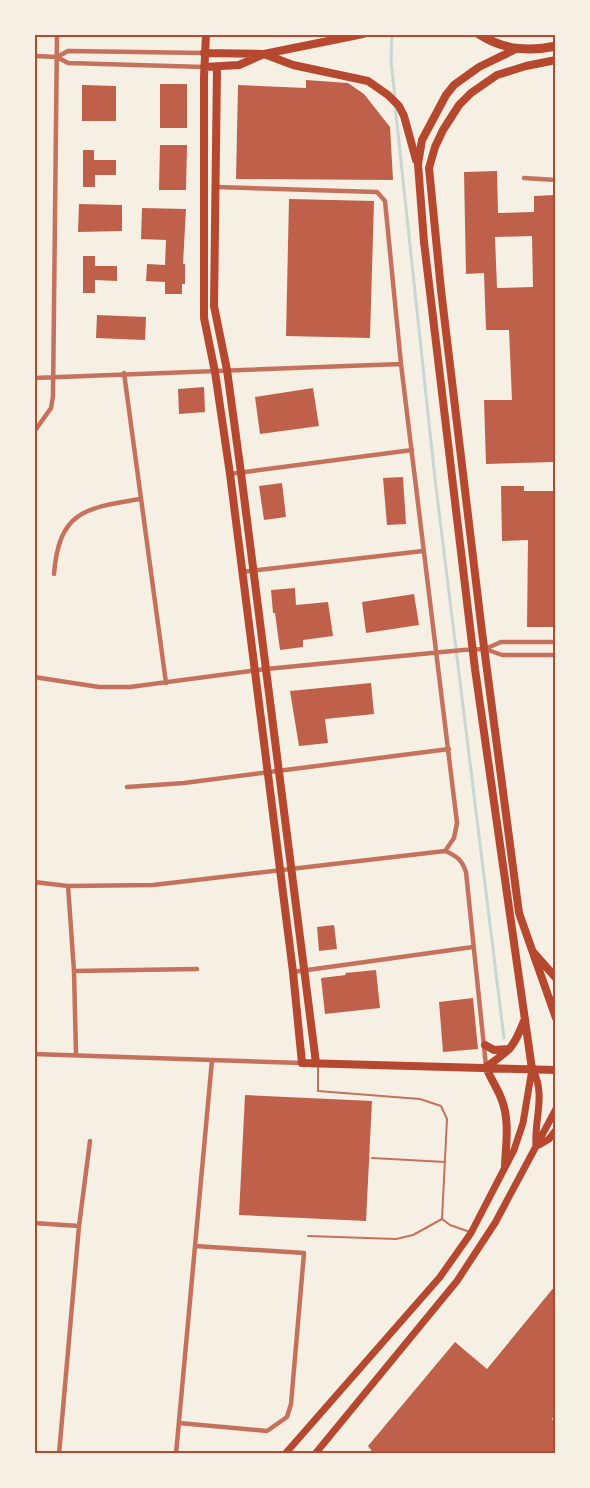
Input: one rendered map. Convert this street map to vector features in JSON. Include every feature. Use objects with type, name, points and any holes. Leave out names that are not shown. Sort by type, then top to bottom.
[{"type":"highway","points":[[478,34],[513,50],[555,46]]},
{"type":"main road","points":[[206,34],[202,304],[230,474],[302,1063],[555,1070]]},
{"type":"main road","points":[[204,67],[239,65],[264,54],[363,34]]},
{"type":"main road","points":[[418,164],[422,140],[446,95],[479,67],[513,50]]},
{"type":"main road","points":[[204,53],[264,54],[293,65],[368,81],[388,95],[405,116],[418,164],[425,254],[473,650],[532,1069],[523,1123],[514,1150],[471,1233],[440,1277],[285,1454]]},
{"type":"main road","points":[[555,60],[497,75],[471,93],[459,105],[443,130],[429,168],[485,650],[519,913],[555,1018]]},
{"type":"main road","points":[[217,68],[214,306],[227,370],[317,1063]]},
{"type":"main road","points":[[531,948],[555,978]]},
{"type":"main road","points":[[486,1067],[511,1049],[516,1042],[524,1019]]},
{"type":"main road","points":[[485,1045],[494,1050],[511,1049]]},
{"type":"main road","points":[[486,1067],[505,1111],[507,1130],[505,1165]]},
{"type":"main road","points":[[532,1069],[539,1081],[540,1094],[535,1133],[536,1146]]},
{"type":"main road","points":[[315,1454],[457,1281],[495,1223],[555,1109]]},
{"type":"main road","points":[[536,1146],[549,1139],[555,1130]]},
{"type":"street","points":[[34,432],[51,408],[53,396],[57,34]]},
{"type":"street","points":[[57,57],[68,51],[204,53]]},
{"type":"street","points":[[34,56],[57,57],[68,63],[204,67]]},
{"type":"street","points":[[524,178],[555,180]]},
{"type":"street","points":[[216,187],[377,192],[385,201],[401,364],[457,823],[454,838],[445,851]]},
{"type":"street","points":[[34,378],[401,364]]},
{"type":"street","points":[[124,373],[165,683]]},
{"type":"street","points":[[230,474],[412,450]]},
{"type":"street","points":[[54,574],[59,542],[72,520],[82,512],[95,507],[140,499]]},
{"type":"street","points":[[241,572],[423,551]]},
{"type":"street","points":[[485,650],[501,642],[555,642]]},
{"type":"street","points":[[34,677],[99,687],[130,687],[266,669],[463,650],[485,650],[502,655],[555,655]]},
{"type":"street","points":[[127,787],[184,783],[449,749]]},
{"type":"street","points":[[34,882],[68,886],[153,885],[445,851],[456,856],[466,872],[486,1067]]},
{"type":"street","points":[[68,886],[74,971],[76,1054]]},
{"type":"street","points":[[292,972],[473,947]]},
{"type":"street","points":[[74,971],[197,969]]},
{"type":"street","points":[[34,1054],[302,1063]]},
{"type":"street","points":[[176,1454],[212,1060]]},
{"type":"street","points":[[59,1454],[79,1226],[90,1141]]},
{"type":"street","points":[[34,1223],[79,1226]]},
{"type":"street","points":[[179,1423],[267,1431],[287,1418],[291,1404],[304,1253],[195,1246]]},
{"type":"lane","points":[[317,1063],[318,1091],[420,1099],[441,1106],[447,1119],[442,1219]]},
{"type":"lane","points":[[372,1158],[445,1162]]},
{"type":"lane","points":[[442,1219],[450,1225],[471,1233]]},
{"type":"lane","points":[[308,1236],[396,1239],[413,1235],[442,1219]]},
{"type":"building","points":[[306,80],[348,83],[364,94],[390,127],[393,180],[236,179],[238,85],[306,88]]},
{"type":"building","points":[[160,84],[187,84],[187,128],[160,128]]},
{"type":"building","points":[[82,85],[116,86],[116,121],[82,121]]},
{"type":"building","points":[[160,145],[187,145],[186,190],[159,190]]},
{"type":"building","points":[[83,150],[94,150],[94,160],[116,160],[116,175],[95,175],[95,187],[83,187]]},
{"type":"building","points":[[497,171],[498,213],[534,212],[534,196],[555,195],[555,462],[486,464],[484,400],[512,400],[509,330],[486,330],[484,273],[466,274],[464,172]],"holes":[[[532,236],[533,287],[497,288],[495,237]]]},
{"type":"building","points":[[289,199],[374,201],[370,338],[286,336]]},
{"type":"building","points":[[79,204],[122,205],[122,231],[78,232]]},
{"type":"building","points":[[142,208],[186,209],[183,264],[185,264],[185,284],[182,284],[182,294],[165,294],[165,282],[146,281],[147,264],[165,265],[166,240],[141,239]]},
{"type":"building","points":[[83,256],[95,256],[95,266],[117,266],[117,281],[95,280],[95,293],[83,293]]},
{"type":"building","points":[[97,315],[146,317],[145,340],[96,338]]},
{"type":"building","points":[[204,387],[205,412],[179,414],[178,389]]},
{"type":"building","points":[[313,388],[319,426],[260,434],[255,397]]},
{"type":"building","points":[[403,477],[406,524],[387,525],[383,478]]},
{"type":"building","points":[[282,483],[286,517],[264,520],[259,486]]},
{"type":"building","points":[[501,486],[524,486],[524,491],[555,491],[555,627],[527,627],[528,540],[502,541]]},
{"type":"building","points":[[295,588],[296,605],[328,602],[333,636],[303,640],[303,647],[280,650],[271,590]]},
{"type":"building","points":[[414,594],[419,625],[366,633],[362,602]]},
{"type":"building","points":[[371,683],[374,714],[325,719],[328,743],[299,746],[290,691]]},
{"type":"building","points":[[334,925],[337,949],[319,951],[317,927]]},
{"type":"building","points":[[376,970],[380,1008],[325,1014],[321,978]]},
{"type":"building","points":[[473,998],[478,1049],[443,1052],[439,1002]]},
{"type":"building","points":[[245,1095],[372,1101],[366,1221],[239,1215]]},
{"type":"building","points":[[555,1286],[555,1415],[552,1419],[555,1422],[555,1454],[374,1454],[368,1446],[455,1342],[487,1369]]},
{"type":"waterway","points":[[392,34],[391,60],[395,98]]},
{"type":"waterway","points":[[395,105],[435,479],[504,1038]]}]
